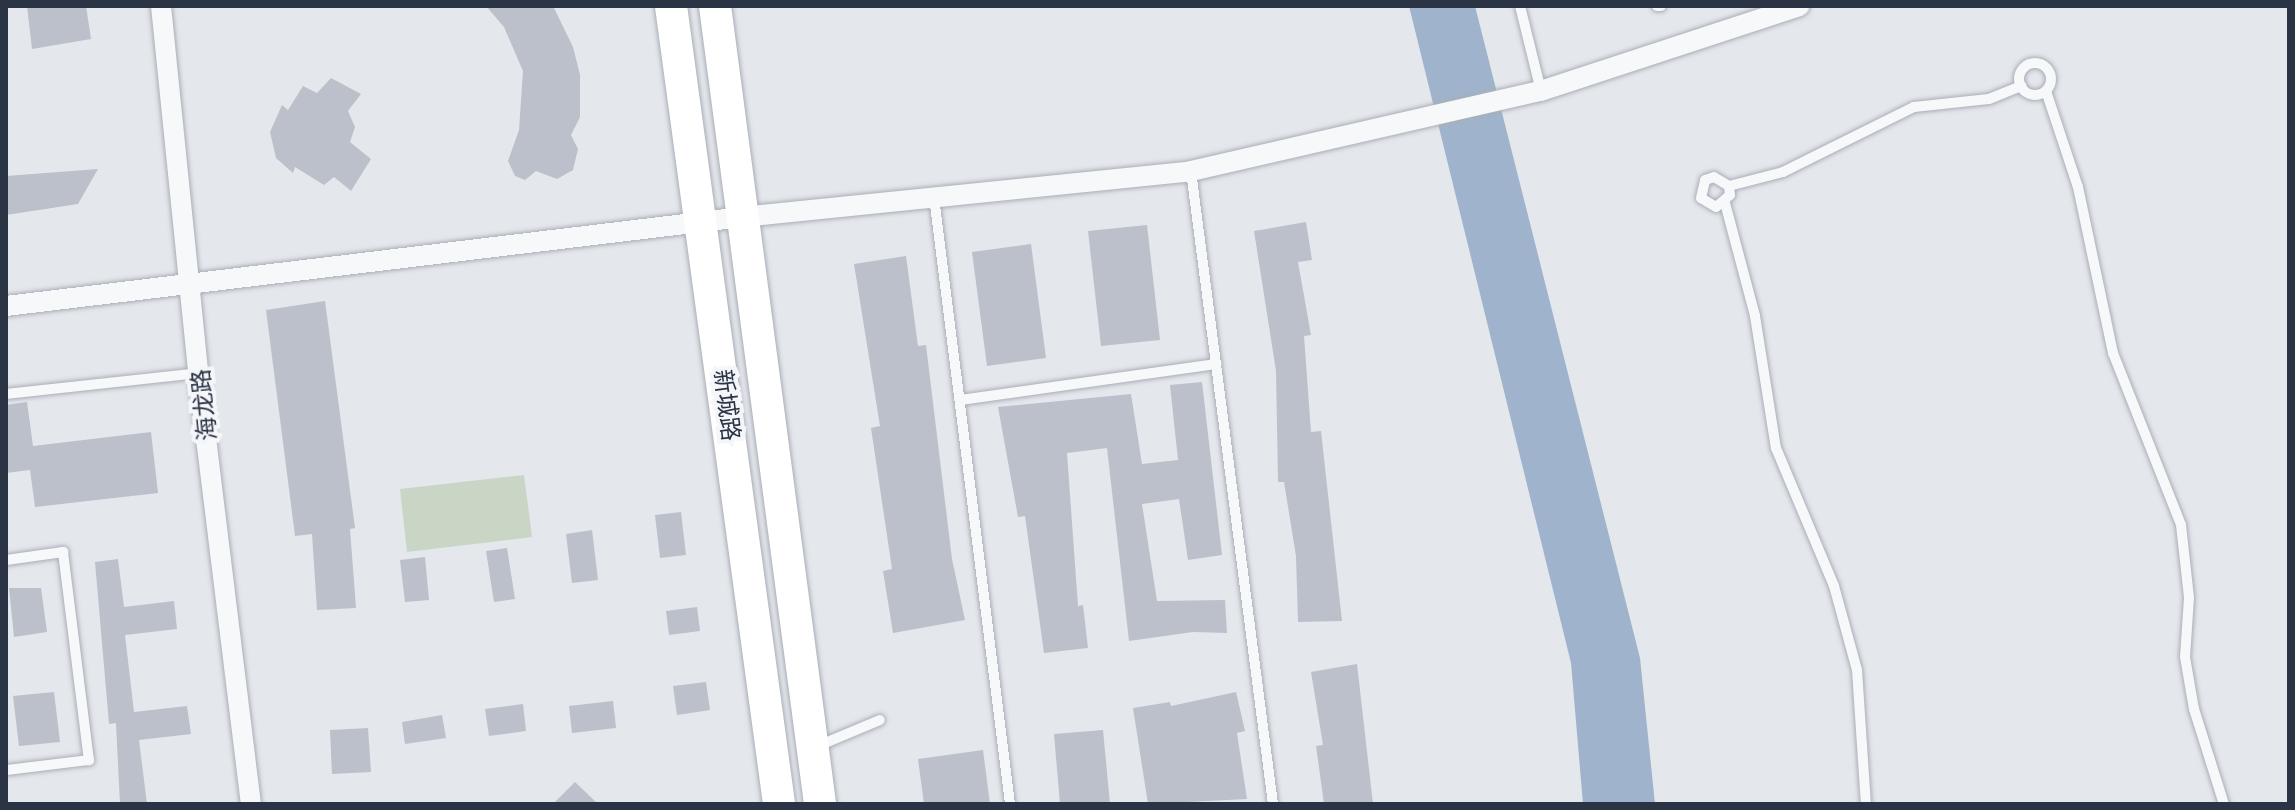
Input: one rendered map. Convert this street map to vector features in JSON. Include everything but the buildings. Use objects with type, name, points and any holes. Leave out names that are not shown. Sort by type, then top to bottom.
[{"type":"main road","name":"新城路","points":[[671,6],[704,222],[779,804]]},
{"type":"main road","name":"新城路","points":[[715,6],[820,804]]},
{"type":"street","name":"海龙路","points":[[161,6],[192,286],[198,373],[251,804]]},
{"type":"street","points":[[6,306],[192,286],[742,217],[1191,171],[1541,91],[1799,6]]},
{"type":"lane","points":[[1520,6],[1541,91]]},
{"type":"lane","points":[[2021,86],[2023,66],[2035,62],[2047,67],[2051,79],[2046,91],[2078,187],[2113,353],[2181,525],[2189,598],[2185,657],[2194,709],[2224,804]]},
{"type":"lane","points":[[2021,86],[2034,95],[2046,91]]},
{"type":"lane","points":[[1725,203],[1707,205],[1700,188],[1714,177],[1729,186],[1783,172],[1914,107],[1989,99],[2021,86]]},
{"type":"lane","points":[[1191,171],[1273,804]]},
{"type":"lane","points":[[1729,186],[1725,203],[1755,316],[1776,448],[1834,586],[1857,670],[1866,804]]},
{"type":"lane","points":[[934,197],[1010,804]]},
{"type":"lane","points":[[960,400],[1216,364]]},
{"type":"lane","points":[[6,394],[198,373]]},
{"type":"lane","points":[[6,560],[63,552],[89,760],[6,770]]},
{"type":"lane","points":[[812,748],[880,720]]},
{"type":"green space","points":[[524,475],[532,537],[407,552],[400,489]]},
{"type":"water","points":[[1409,6],[1475,6],[1640,658],[1655,804],[1583,804],[1571,663]]}]
